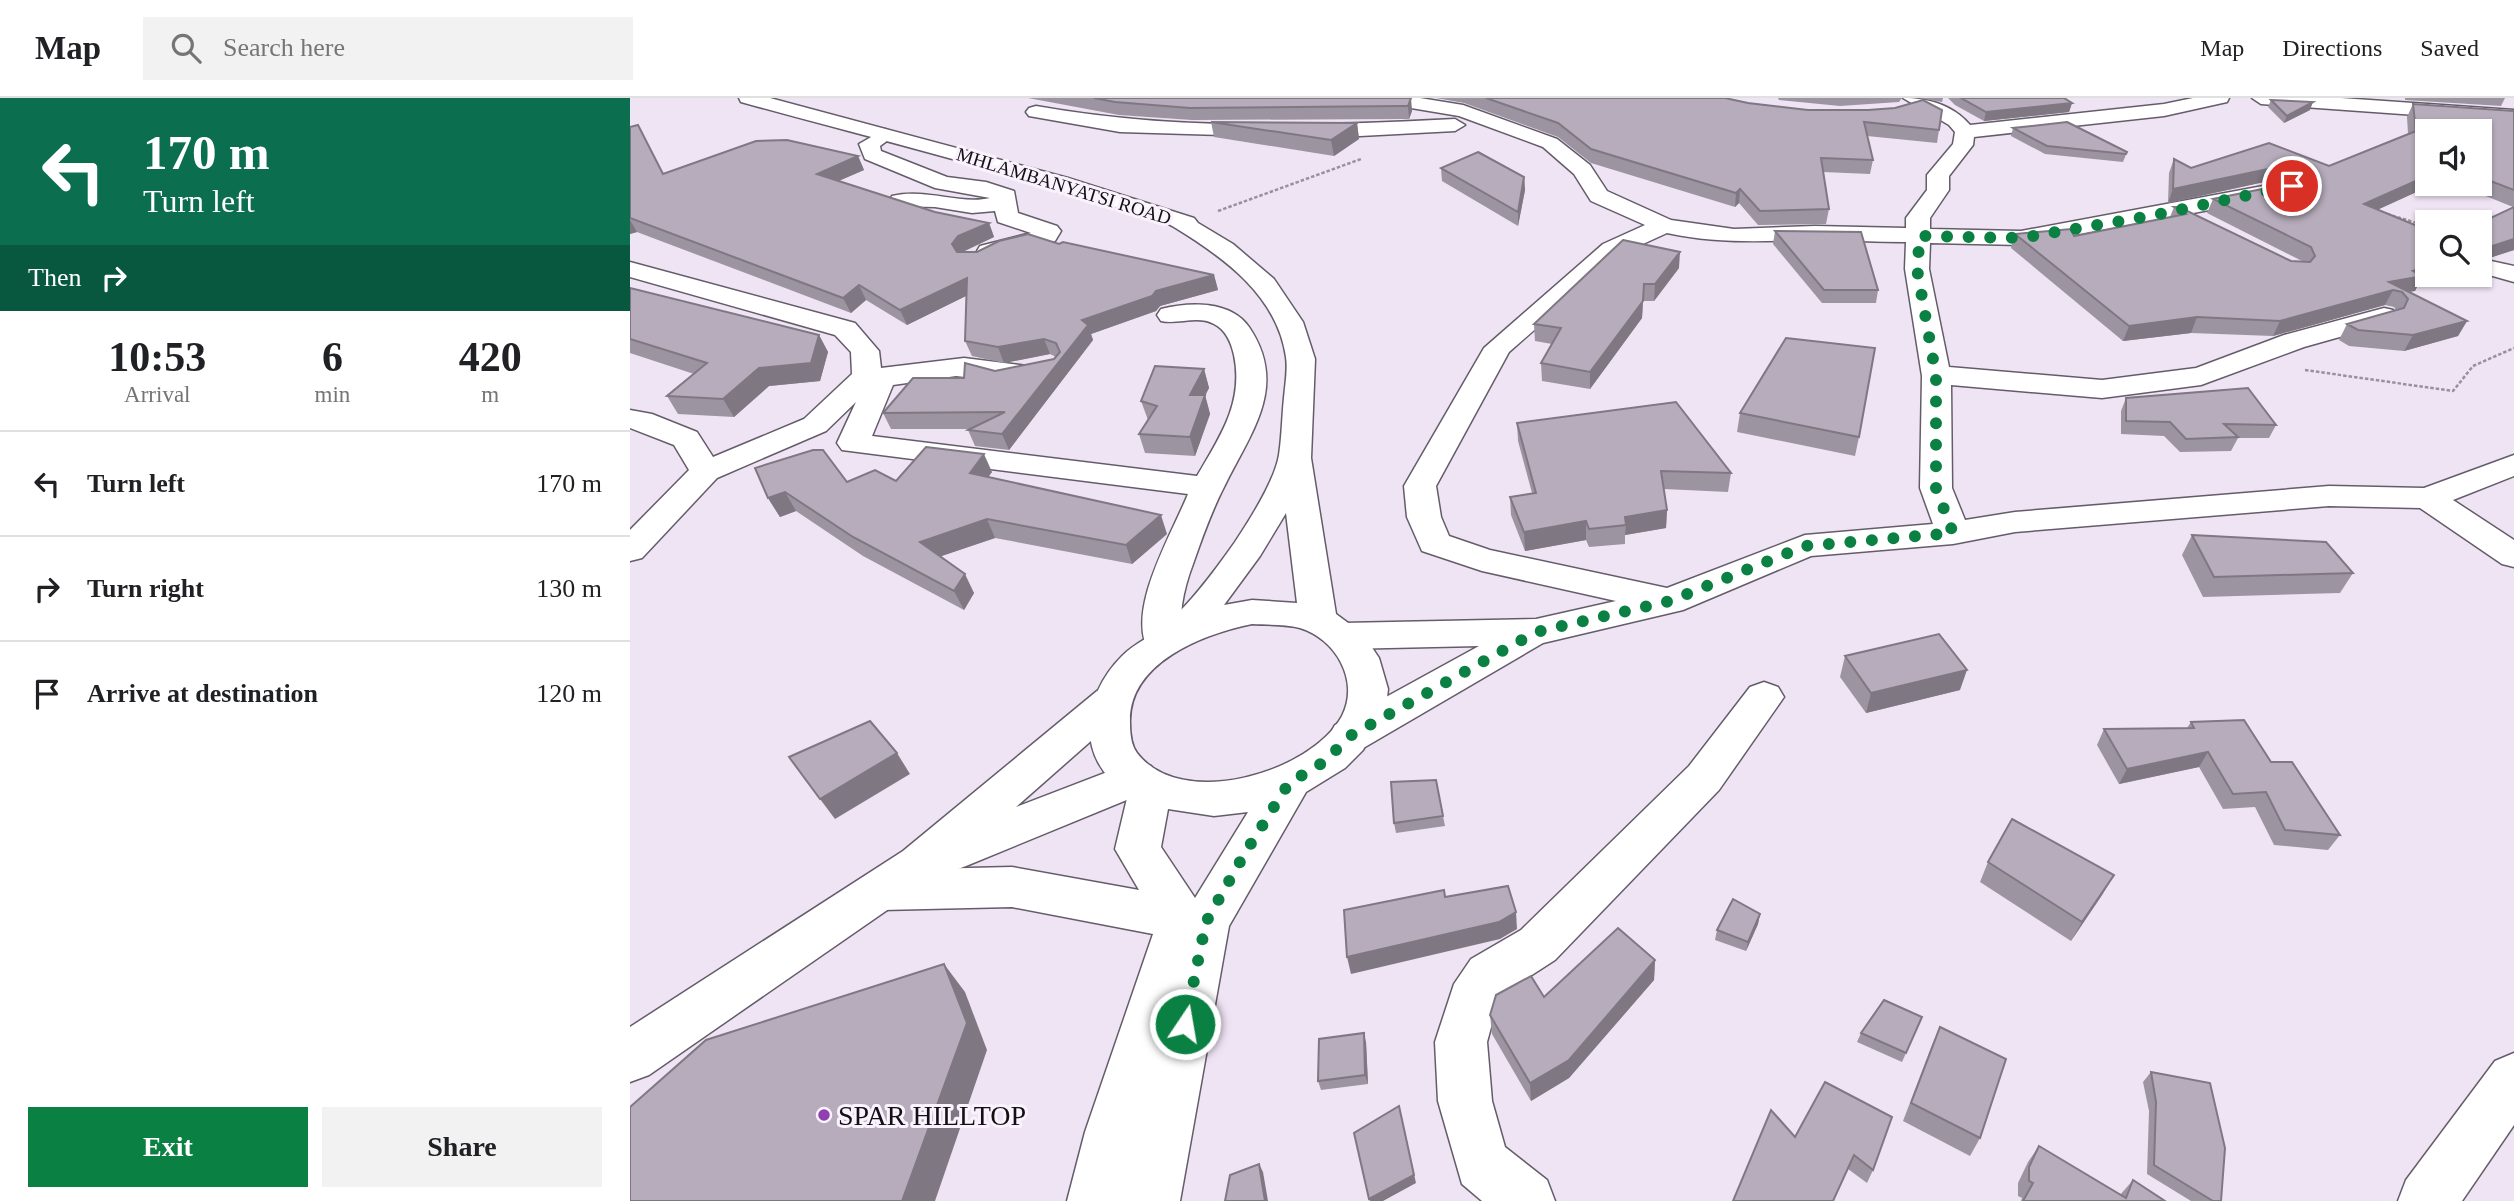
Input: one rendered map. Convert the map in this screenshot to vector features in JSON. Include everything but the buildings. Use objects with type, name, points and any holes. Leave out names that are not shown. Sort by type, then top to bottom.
[{"type":"street","name":"MHLAMBANYATSI ROAD","points":[[748,98],[1060,183],[1186,223],[1187,227],[1224,249],[1265,284],[1290,322],[1301,359],[1295,458],[1331,628]]},
{"type":"street","points":[[1387,98],[1463,111],[1550,143],[1582,170],[1600,197],[1664,225],[1704,234],[1734,236],[1815,233],[2021,238],[2150,216],[2281,188]]},
{"type":"street","points":[[2213,98],[2230,98]]},
{"type":"street","points":[[1965,132],[2220,98]]},
{"type":"street","points":[[2261,98],[2400,103],[2514,116]]},
{"type":"street","points":[[1908,103],[1956,121],[1965,132],[1963,145],[1938,175],[1938,190],[1918,218],[1920,236],[1917,269],[1936,376],[1936,488],[1953,533]]},
{"type":"street","points":[[1037,112],[1093,124],[1120,126],[1429,137],[1492,122]]},
{"type":"street","points":[[885,135],[869,144],[873,155],[943,183],[999,192],[1006,196],[1002,201],[977,205],[949,204],[938,200],[900,201]]},
{"type":"street","points":[[972,259],[995,248],[1047,236],[1049,231],[1046,228],[1006,217],[1007,209],[1002,201]]},
{"type":"street","points":[[2174,209],[2210,227]]},
{"type":"street","points":[[1664,225],[1612,249],[1498,348],[1420,486],[1424,517],[1434,543],[1482,560],[1670,601]]},
{"type":"street","points":[[630,268],[845,329],[865,351],[875,377],[853,443],[1207,487]]},
{"type":"street","points":[[1170,315],[1216,314],[1229,321],[1239,328],[1249,360],[1249,407],[1207,487],[1166,590],[1159,620],[1172,637]]},
{"type":"street","points":[[1936,376],[1972,376],[2102,389],[2201,376],[2294,341],[2384,316]]},
{"type":"street","points":[[630,550],[706,471],[815,425],[875,377],[957,367],[986,369],[1001,375],[1049,366]]},
{"type":"street","points":[[630,419],[641,420],[686,439],[706,471]]},
{"type":"street","name":"MHLAMBANYATSI ROAD","points":[[1172,637],[1229,579],[1259,535],[1295,458]]},
{"type":"street","points":[[630,1057],[900,878],[1111,701],[1127,674],[1172,637],[1216,618],[1252,612],[1287,613],[1331,628],[1536,632],[1670,601],[1805,546],[1953,533],[2015,522],[2329,496],[2428,498],[2514,465]]},
{"type":"street","points":[[2428,498],[2514,556]]},
{"type":"street","points":[[1331,628],[1361,656],[1368,681],[1365,709],[1350,736]]},
{"type":"street","points":[[1111,701],[1107,729],[1115,756],[1144,782],[1182,797],[1217,799],[1254,794],[1289,783],[1324,762],[1350,736],[1536,632]]},
{"type":"street","points":[[1526,1201],[1482,1164],[1465,1101],[1461,1042],[1472,1001],[1489,975],[1538,945],[1704,778],[1764,697]]},
{"type":"street","points":[[900,878],[1144,782]]},
{"type":"street","points":[[1144,782],[1138,849],[1182,919]]},
{"type":"street","points":[[1151,1201],[1206,922],[1289,783]]},
{"type":"street","points":[[900,878],[1012,887],[1182,919]]},
{"type":"street","points":[[1096,1201],[1113,1132],[1182,919]]},
{"type":"street","points":[[2427,1201],[2514,1079]]},
{"type":"path","points":[[1186,223],[1429,137]]},
{"type":"path","points":[[2386,214],[2415,222]]},
{"type":"path","points":[[2240,361],[2453,391],[2473,366],[2514,348]]},
{"type":"place","name":"SPAR HILLTOP","points":[[824,1115]]},
{"type":"route","points":[[1185,1024],[1206,922],[1245,853],[1289,783],[1324,762],[1350,736],[1536,632],[1670,601],[1805,546],[1953,533],[1936,488],[1936,376],[1917,269],[1920,236],[2021,238],[2150,216],[2292,186]]}]
